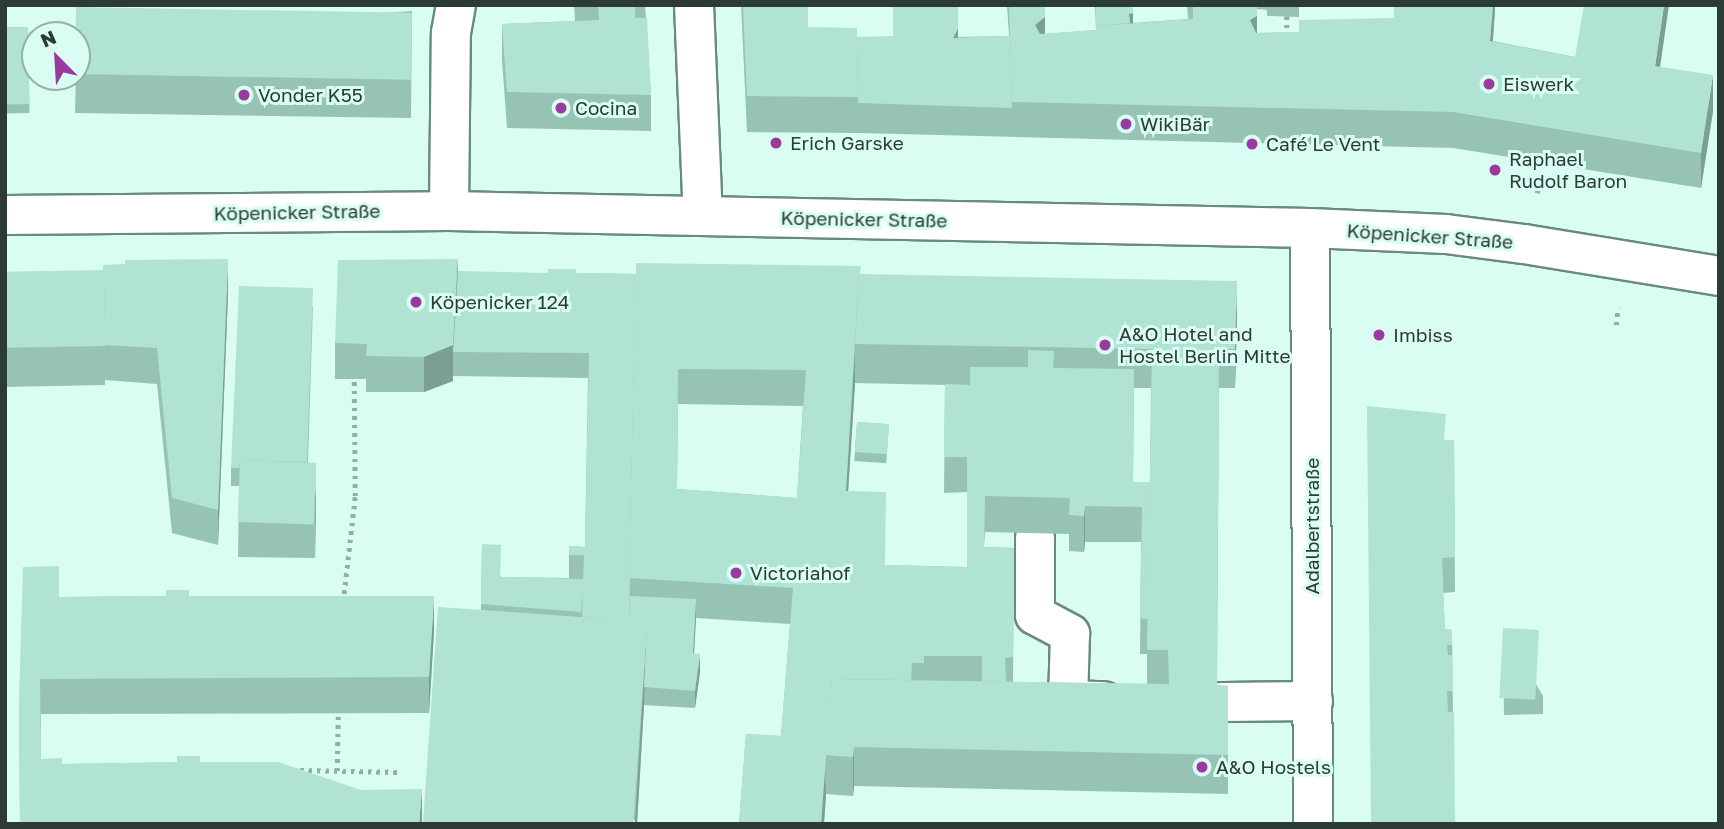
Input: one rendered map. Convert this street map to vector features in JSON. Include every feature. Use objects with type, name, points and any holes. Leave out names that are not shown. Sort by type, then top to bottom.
[{"type":"main road","points":[[449,211],[451,33],[456,5]]},
{"type":"main road","points":[[694,5],[703,216]]},
{"type":"main road","name":"Köpenicker Straße","points":[[5,215],[449,211],[1310,228],[1446,234],[1719,276]]},
{"type":"main road","name":"Adalbertstraße","points":[[1310,228],[1313,824]]},
{"type":"main road","points":[[1035,538],[1035,615],[1070,634],[1068,700],[1138,702]]},
{"type":"main road","points":[[1221,702],[1312,701]]},
{"type":"path","points":[[1287,16],[1287,42]]},
{"type":"path","points":[[1537,193],[1541,177]]},
{"type":"path","points":[[1616,325],[1618,308]]},
{"type":"path","points":[[342,610],[355,496],[354,379]]},
{"type":"path","points":[[337,771],[338,712]]},
{"type":"path","points":[[295,770],[398,772]]},
{"type":"building","points":[[598,5],[635,5],[635,18],[647,18],[651,95],[507,92],[502,24],[599,20]]},
{"type":"building","points":[[743,5],[808,5],[808,27],[857,28],[858,97],[747,96]]},
{"type":"building","points":[[893,5],[958,5],[958,28],[953,38],[1010,36],[1012,108],[858,103],[857,37],[893,36]]},
{"type":"building","points":[[1009,5],[1045,5],[1045,17],[1035,25],[1040,34],[1096,30],[1096,26],[1193,19],[1193,5],[1257,5],[1257,16],[1250,20],[1256,33],[1299,32],[1299,20],[1394,18],[1394,5],[1493,5],[1490,41],[1575,57],[1584,5],[1664,5],[1655,66],[1713,75],[1701,153],[1453,112],[1012,102]]},
{"type":"building","points":[[1096,5],[1132,5],[1130,23],[1096,26]]},
{"type":"building","points":[[76,7],[412,13],[411,80],[91,74],[91,21],[76,21]]},
{"type":"building","points":[[5,27],[21,27],[21,91],[29,91],[29,104],[6,104]]},
{"type":"building","points":[[228,259],[218,510],[172,498],[157,348],[105,345],[103,265],[125,264],[125,260]]},
{"type":"building","points":[[458,259],[453,345],[424,357],[366,356],[367,344],[335,343],[338,260]]},
{"type":"building","points":[[636,263],[861,266],[846,491],[886,492],[885,565],[967,567],[967,457],[944,457],[945,384],[970,385],[970,367],[1028,367],[1028,350],[1054,351],[1053,368],[1134,369],[1133,482],[1150,482],[1148,619],[1140,618],[1142,507],[1085,506],[1084,516],[1069,515],[1070,498],[985,496],[984,547],[1014,548],[1013,657],[1005,658],[1006,682],[982,681],[982,656],[924,656],[924,663],[912,663],[911,680],[832,679],[821,824],[739,823],[746,734],[781,736],[793,588],[629,578]],"holes":[[[678,369],[806,370],[797,498],[677,489]]]},
{"type":"building","points":[[548,269],[576,269],[576,273],[636,274],[629,621],[582,617],[584,555],[569,555],[569,546],[585,547],[589,353],[453,352],[458,271],[548,273]]},
{"type":"building","points":[[104,270],[105,346],[6,348],[5,272]]},
{"type":"building","points":[[859,274],[1237,281],[1235,349],[1219,349],[1217,685],[1228,686],[1228,755],[854,747],[853,757],[825,755],[832,679],[1169,684],[1168,650],[1147,650],[1152,349],[855,344]]},
{"type":"building","points":[[239,286],[313,288],[307,462],[240,460],[239,468],[231,468]]},
{"type":"building","points":[[1367,406],[1446,414],[1444,440],[1454,440],[1455,557],[1442,558],[1445,629],[1452,630],[1452,645],[1447,645],[1448,655],[1452,655],[1453,691],[1447,691],[1448,712],[1454,712],[1455,824],[1371,824]]},
{"type":"building","points":[[857,422],[889,424],[887,454],[855,452]]},
{"type":"building","points":[[240,460],[316,463],[314,525],[238,522]]},
{"type":"building","points":[[482,544],[501,545],[500,577],[584,579],[581,612],[481,604]]},
{"type":"building","points":[[59,566],[59,597],[166,596],[166,590],[189,590],[189,596],[434,596],[429,677],[40,679],[41,759],[62,758],[62,764],[177,762],[177,756],[200,756],[200,762],[278,762],[361,790],[422,789],[419,824],[20,824],[19,700],[23,567]]},
{"type":"building","points":[[630,596],[696,599],[693,653],[700,654],[695,691],[644,687],[647,622],[629,621]]},
{"type":"building","points":[[438,607],[647,622],[633,824],[423,823]]},
{"type":"building","points":[[1503,628],[1539,630],[1535,700],[1499,698]]},
{"type":"place","name":"Eiswerk","points":[[1489,84]]},
{"type":"place","name":"Vonder K55","points":[[244,95]]},
{"type":"place","name":"Cocina","points":[[561,108]]},
{"type":"place","name":"WikiBär","points":[[1126,124]]},
{"type":"place","name":"Erich Garske","points":[[776,143]]},
{"type":"place","name":"Café Le Vent","points":[[1252,144]]},
{"type":"place","name":"Raphael Rudolf Baron","points":[[1495,170]]},
{"type":"place","name":"Köpenicker 124","points":[[416,302]]},
{"type":"place","name":"Imbiss","points":[[1379,335]]},
{"type":"place","name":"A&O Hotel and Hostel Berlin Mitte","points":[[1105,345]]},
{"type":"place","name":"Victoriahof","points":[[736,573]]},
{"type":"place","name":"A&O Hostels","points":[[1202,767]]}]
